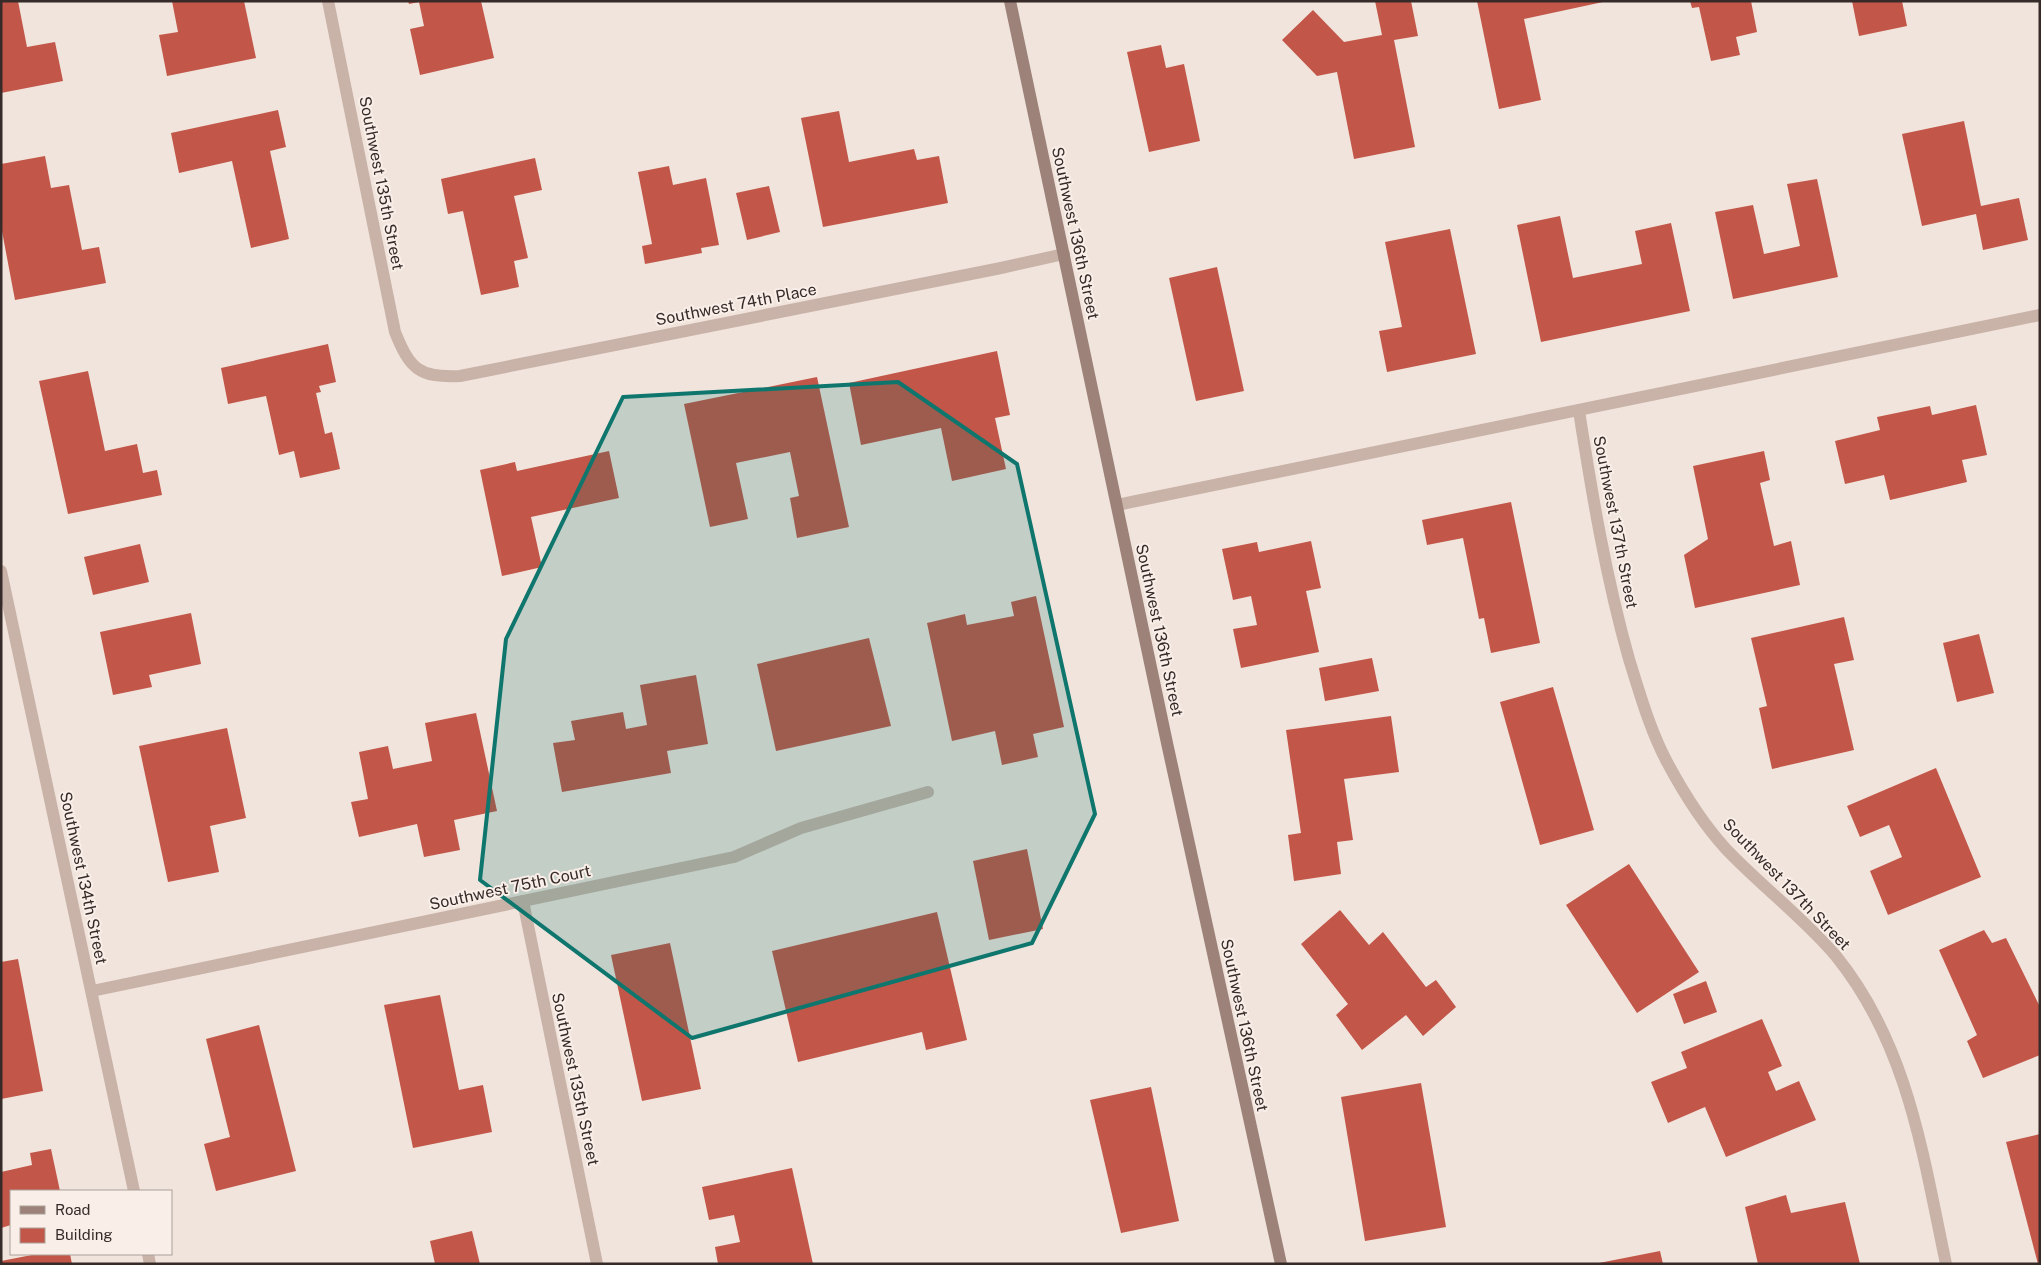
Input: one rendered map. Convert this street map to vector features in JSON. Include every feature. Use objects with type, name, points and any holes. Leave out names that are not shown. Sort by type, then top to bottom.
[{"type":"street","name":"Southwest 135th Street","points":[[328,1],[395,332],[404,354],[415,367]]},
{"type":"street","name":"Southwest 136th Street","points":[[1010,1],[1281,1264]]},
{"type":"street","name":"Southwest 74th Place","points":[[415,367],[426,374],[440,377],[460,376],[1064,254]]},
{"type":"street","points":[[1117,505],[2040,315]]},
{"type":"street","name":"Southwest 137th Street","points":[[1578,410],[1615,603],[1638,688],[1667,762],[1709,827],[1726,849],[1800,918],[1834,955],[1857,984],[1871,1009],[1904,1080],[1913,1111],[1946,1264]]},
{"type":"street","name":"Southwest 134th Street","points":[[1,571],[134,1190]]},
{"type":"street","name":"Southwest 75th Court","points":[[92,991],[734,857],[801,828],[928,792]]},
{"type":"street","name":"Southwest 135th Street","points":[[523,901],[597,1264]]},
{"type":"highlighted area","points":[[898,382],[1017,464],[1095,814],[1032,943],[692,1038],[480,880],[506,639],[623,397]]},
{"type":"building","points":[[1,1],[18,1],[27,47],[55,42],[63,81],[1,93]]},
{"type":"building","points":[[172,1],[244,1],[256,58],[167,76],[159,35],[178,32]]},
{"type":"building","points":[[408,1],[481,1],[494,58],[420,75],[410,29],[424,26],[419,2],[409,4]]},
{"type":"building","points":[[1375,1],[1411,1],[1418,36],[1394,40],[1415,147],[1354,159],[1337,72],[1317,76],[1282,40],[1313,10],[1344,42],[1382,35]]},
{"type":"building","points":[[1477,1],[1603,2],[1524,19],[1541,100],[1499,109]]},
{"type":"building","points":[[1690,1],[1751,1],[1757,32],[1736,37],[1740,55],[1711,61],[1699,7],[1692,8]]},
{"type":"building","points":[[1852,1],[1902,1],[1907,26],[1859,36]]},
{"type":"building","points":[[1161,45],[1166,68],[1184,64],[1200,141],[1149,152],[1127,52]]},
{"type":"building","points":[[278,110],[286,147],[270,151],[289,239],[251,248],[232,161],[179,173],[171,133]]},
{"type":"building","points":[[839,111],[849,162],[914,149],[917,160],[939,156],[948,203],[823,227],[801,118]]},
{"type":"building","points":[[1964,121],[1981,206],[2019,198],[2028,240],[1983,250],[1976,214],[1922,226],[1902,134]]},
{"type":"building","points":[[45,156],[51,188],[69,185],[82,250],[99,247],[106,283],[15,300],[1,226],[1,164]]},
{"type":"building","points":[[535,158],[542,190],[514,196],[528,258],[514,261],[519,287],[481,295],[463,211],[448,214],[441,179]]},
{"type":"building","points":[[669,166],[673,185],[706,178],[719,245],[701,248],[702,253],[645,264],[642,246],[652,244],[638,172]]},
{"type":"building","points":[[1817,179],[1838,277],[1733,299],[1715,212],[1753,205],[1764,254],[1800,246],[1787,184]]},
{"type":"building","points":[[769,186],[780,232],[747,240],[736,193]]},
{"type":"building","points":[[1560,216],[1573,278],[1642,264],[1635,231],[1671,223],[1690,311],[1541,342],[1517,225]]},
{"type":"building","points":[[1450,229],[1476,354],[1387,372],[1379,331],[1402,327],[1385,242]]},
{"type":"building","points":[[1217,267],[1244,391],[1196,401],[1169,278]]},
{"type":"building","points":[[328,344],[336,382],[319,386],[321,392],[316,393],[325,434],[332,432],[340,469],[300,478],[294,451],[279,455],[266,396],[228,404],[221,368]]},
{"type":"building","points":[[997,351],[1010,415],[995,418],[1006,469],[952,481],[941,428],[861,445],[849,383]]},
{"type":"building","points":[[88,371],[105,451],[137,444],[143,473],[157,470],[162,495],[68,514],[39,381]]},
{"type":"building","points":[[817,377],[849,527],[797,538],[790,498],[799,496],[790,452],[736,463],[748,519],[710,527],[684,404]]},
{"type":"building","points":[[1976,405],[1987,455],[1962,460],[1967,482],[1890,500],[1884,475],[1845,484],[1835,441],[1880,430],[1877,417],[1930,406],[1932,415]]},
{"type":"building","points":[[609,451],[619,498],[531,517],[542,567],[502,576],[480,470],[515,462],[517,471]]},
{"type":"building","points":[[1764,451],[1770,480],[1760,483],[1774,546],[1791,541],[1800,585],[1695,608],[1684,555],[1708,539],[1693,466]]},
{"type":"building","points":[[1511,502],[1540,643],[1491,653],[1484,618],[1479,619],[1463,538],[1427,545],[1422,520]]},
{"type":"building","points":[[1311,541],[1321,588],[1306,591],[1319,652],[1241,668],[1233,629],[1257,625],[1251,596],[1233,600],[1222,549],[1257,542],[1259,552]]},
{"type":"building","points":[[140,544],[149,582],[93,595],[84,557]]},
{"type":"building","points":[[1036,596],[1064,727],[1033,734],[1038,757],[1002,765],[995,731],[952,741],[927,623],[965,614],[967,625],[1014,616],[1011,602]]},
{"type":"building","points":[[191,613],[201,664],[149,675],[152,687],[113,695],[100,632]]},
{"type":"building","points":[[1844,617],[1854,660],[1834,664],[1854,750],[1772,769],[1759,708],[1767,706],[1751,638]]},
{"type":"building","points":[[1979,634],[1994,693],[1957,702],[1943,643]]},
{"type":"building","points":[[869,638],[891,726],[776,751],[757,664]]},
{"type":"building","points":[[1372,658],[1379,691],[1325,701],[1319,668]]},
{"type":"building","points":[[696,675],[708,744],[667,751],[671,773],[562,792],[553,743],[575,740],[571,721],[623,712],[626,729],[647,725],[640,685]]},
{"type":"building","points":[[1553,687],[1594,830],[1540,845],[1500,702]]},
{"type":"building","points":[[476,713],[497,811],[454,820],[460,850],[424,857],[417,824],[359,837],[351,802],[368,799],[359,752],[388,746],[393,769],[432,761],[425,723]]},
{"type":"building","points":[[1391,716],[1399,772],[1344,779],[1353,840],[1337,842],[1341,874],[1294,881],[1288,835],[1301,833],[1286,730]]},
{"type":"building","points":[[227,728],[246,818],[210,826],[219,872],[168,882],[139,746]]},
{"type":"building","points":[[1936,768],[1981,877],[1888,915],[1870,871],[1902,857],[1889,825],[1860,837],[1847,806]]},
{"type":"building","points":[[1027,849],[1043,929],[989,940],[973,861]]},
{"type":"building","points":[[1629,864],[1699,972],[1637,1013],[1566,905]]},
{"type":"building","points":[[1340,910],[1369,945],[1383,932],[1426,987],[1436,980],[1456,1007],[1423,1036],[1406,1015],[1362,1050],[1336,1015],[1348,1004],[1301,944]]},
{"type":"building","points":[[937,912],[967,1040],[926,1050],[922,1032],[798,1062],[772,951]]},
{"type":"building","points":[[1984,930],[1992,943],[2006,938],[2040,1007],[2040,1055],[1983,1078],[1967,1041],[1977,1035],[1939,950]]},
{"type":"building","points":[[670,943],[701,1089],[642,1101],[611,955]]},
{"type":"building","points":[[18,959],[43,1091],[1,1099],[1,962]]},
{"type":"building","points":[[1706,981],[1717,1012],[1684,1024],[1673,994]]},
{"type":"building","points":[[440,995],[459,1090],[483,1085],[492,1132],[413,1148],[384,1005]]},
{"type":"building","points":[[1762,1019],[1782,1066],[1768,1072],[1776,1091],[1799,1081],[1816,1120],[1726,1157],[1705,1107],[1668,1123],[1651,1082],[1687,1068],[1681,1052]]},
{"type":"building","points":[[259,1025],[296,1171],[216,1191],[204,1144],[230,1137],[206,1039]]},
{"type":"building","points":[[1421,1083],[1446,1227],[1365,1241],[1341,1097]]},
{"type":"building","points":[[1151,1087],[1179,1221],[1121,1233],[1090,1100]]},
{"type":"building","points":[[2040,1134],[2040,1264],[2038,1264],[2006,1142]]},
{"type":"building","points":[[51,1149],[60,1190],[10,1190],[10,1225],[1,1228],[1,1172],[32,1165],[30,1153]]},
{"type":"building","points":[[792,1168],[813,1264],[718,1264],[715,1247],[740,1242],[734,1215],[709,1220],[702,1187]]},
{"type":"building","points":[[1786,1195],[1791,1213],[1845,1202],[1860,1264],[1758,1264],[1745,1207]]},
{"type":"building","points":[[472,1231],[480,1264],[435,1264],[430,1241]]},
{"type":"building","points":[[1660,1251],[1663,1264],[1599,1264],[1599,1263]]},
{"type":"building","points":[[32,1255],[70,1255],[72,1264],[1,1264],[1,1261]]}]
